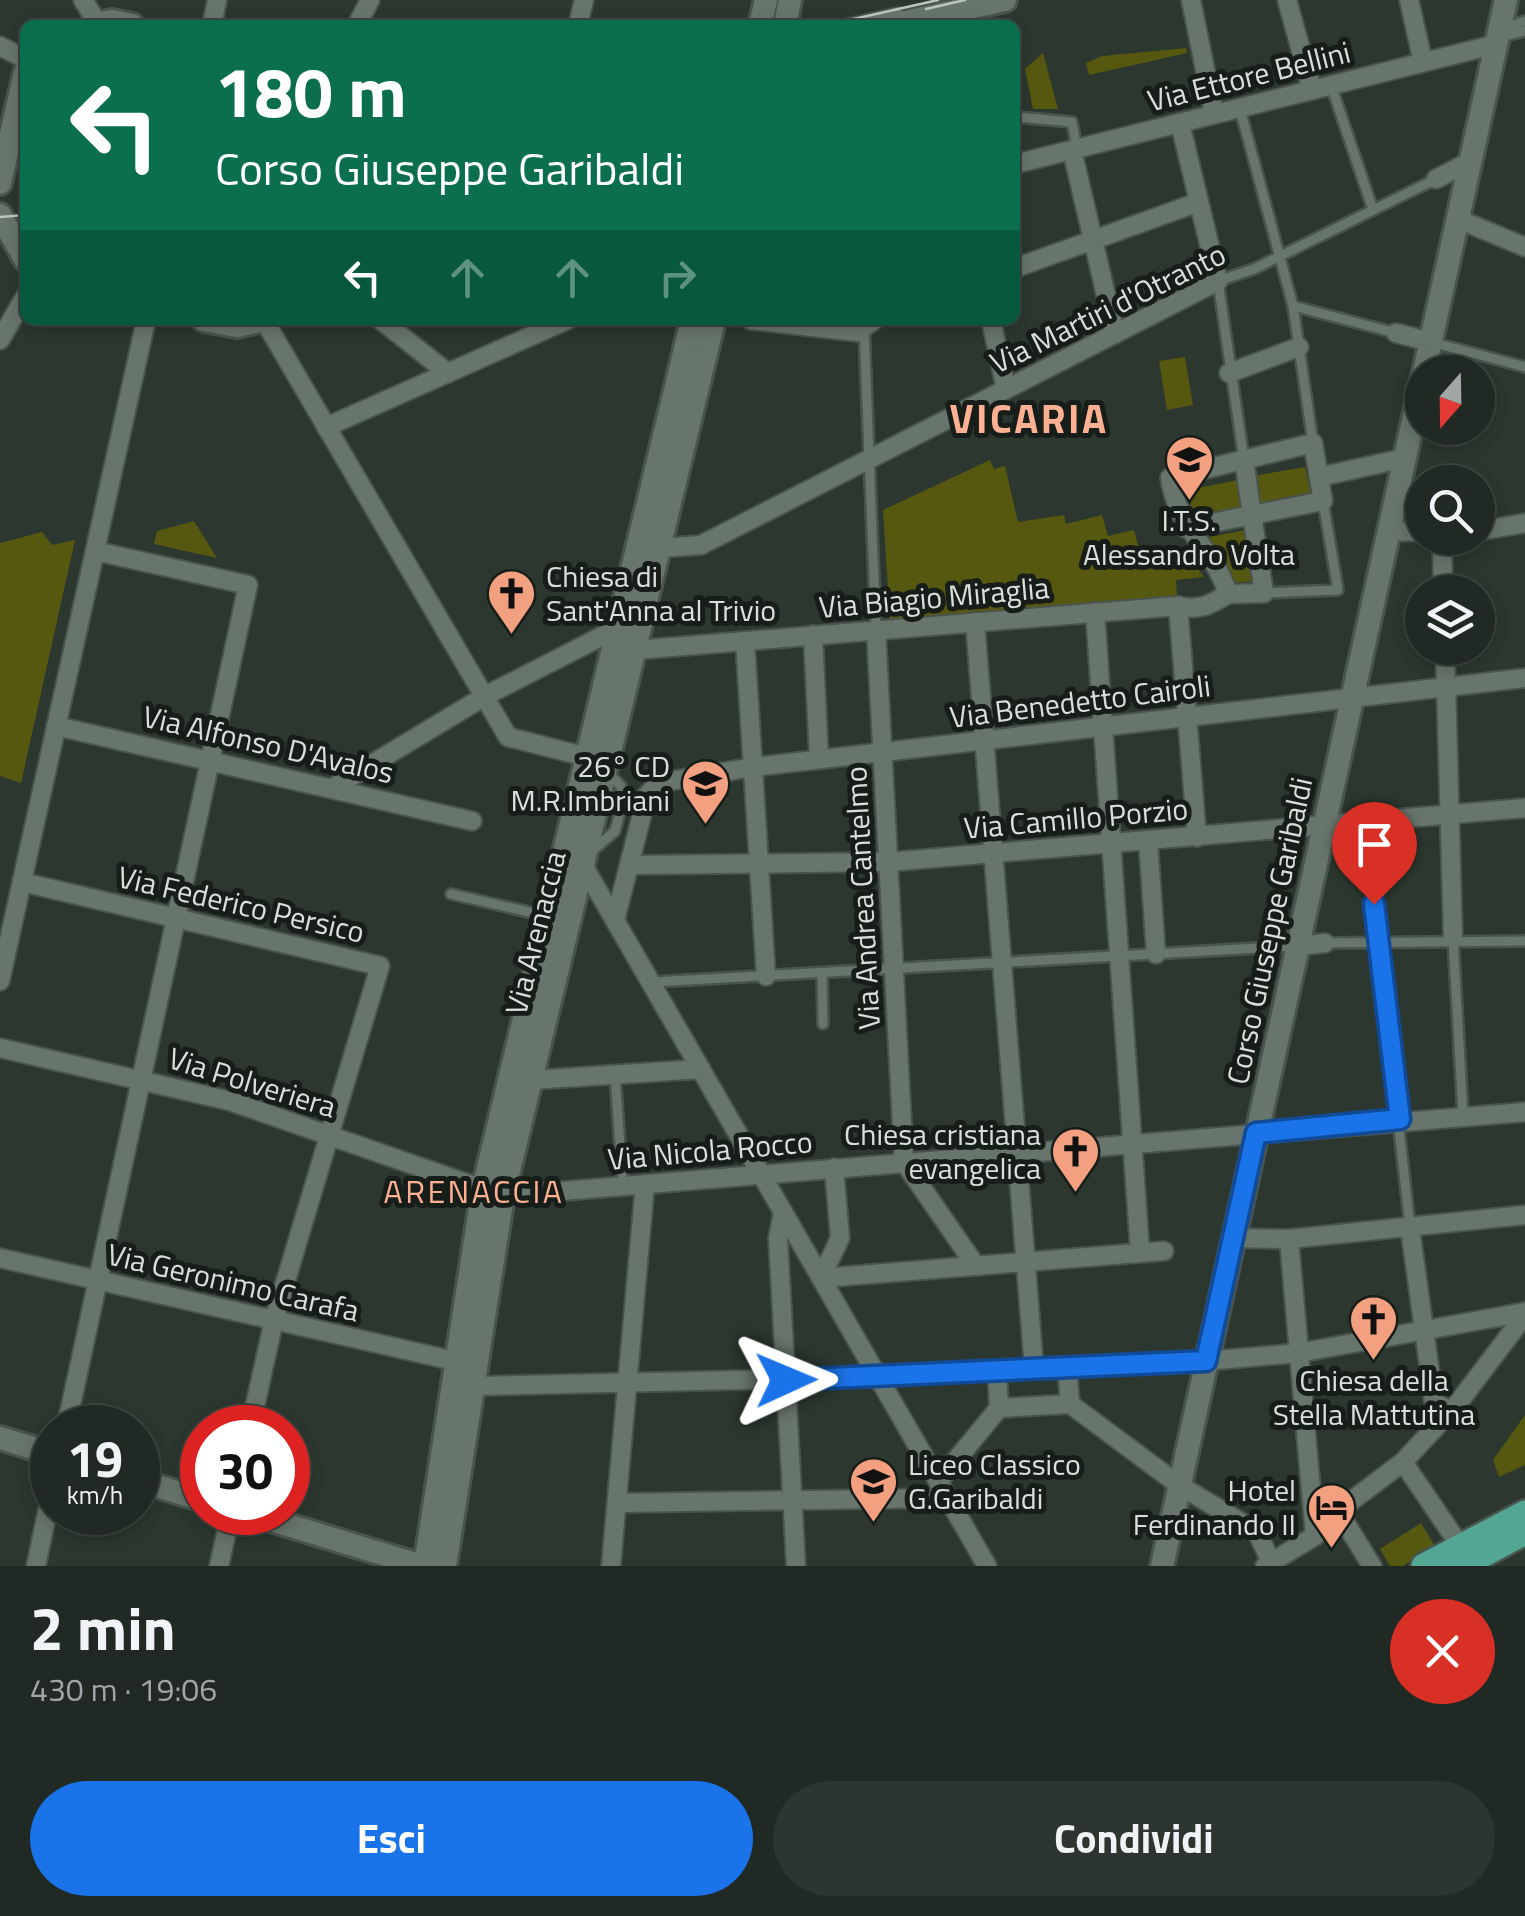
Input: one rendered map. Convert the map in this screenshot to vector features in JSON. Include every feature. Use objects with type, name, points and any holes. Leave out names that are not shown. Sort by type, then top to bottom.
[{"type":"main road","points":[[912,20],[1004,0]]},
{"type":"main road","points":[[1428,355],[1506,0]]},
{"type":"main road","points":[[0,183],[20,96]]},
{"type":"main road","points":[[7,228],[20,250]]},
{"type":"main road","name":"Via Arenaccia","points":[[424,1566],[455,1361],[547,916],[691,325]]},
{"type":"main road","name":"Via Arenaccia","points":[[445,1566],[473,1386],[493,1192],[531,1080],[713,325]]},
{"type":"main road","name":"Corso Giuseppe Garibaldi","points":[[1161,1562],[1408,445]]},
{"type":"main road","points":[[0,1438],[30,1447]]},
{"type":"main road","points":[[1464,1557],[1525,1513]]},
{"type":"main road","points":[[310,1531],[424,1566]]},
{"type":"main road","points":[[1424,1566],[1464,1557],[1525,1532]]},
{"type":"street","points":[[1191,0],[1214,114]]},
{"type":"street","points":[[1287,0],[1312,90]]},
{"type":"street","points":[[1410,0],[1423,62]]},
{"type":"street","name":"Via Ettore Bellini","points":[[1020,163],[1423,62],[1498,37]]},
{"type":"street","points":[[1180,123],[1218,281]]},
{"type":"street","points":[[1074,149],[1115,334]]},
{"type":"street","name":"Via Martiri d'Otranto","points":[[1436,179],[1471,161]]},
{"type":"street","points":[[1020,266],[1199,202]]},
{"type":"street","points":[[1458,219],[1525,247]]},
{"type":"street","name":"Via Martiri d'Otranto","points":[[660,548],[701,545],[1218,281]]},
{"type":"street","points":[[0,340],[20,305]]},
{"type":"street","points":[[0,981],[145,325]]},
{"type":"street","points":[[267,325],[508,737],[587,757]]},
{"type":"street","points":[[388,325],[448,373]]},
{"type":"street","points":[[512,344],[517,325]]},
{"type":"street","points":[[326,426],[556,325]]},
{"type":"street","points":[[992,325],[1006,390]]},
{"type":"street","points":[[1396,333],[1431,342]]},
{"type":"street","points":[[1230,373],[1299,347]]},
{"type":"street","points":[[1186,528],[1324,501],[1313,443],[1170,478],[1174,506],[1186,528],[1223,578],[1228,594]]},
{"type":"street","points":[[1319,476],[1405,458]]},
{"type":"street","points":[[1244,460],[1264,593]]},
{"type":"street","points":[[1495,527],[1525,523]]},
{"type":"street","points":[[1389,530],[1405,531]]},
{"type":"street","points":[[71,1405],[248,585],[95,551]]},
{"type":"street","name":"Via Biagio Miraglia","points":[[636,650],[1178,606],[1191,610],[1208,606],[1228,594],[1264,593]]},
{"type":"street","points":[[1178,606],[1197,836]]},
{"type":"street","points":[[1095,612],[1140,1252]]},
{"type":"street","points":[[975,622],[1034,1368]]},
{"type":"street","points":[[334,787],[485,696],[618,628]]},
{"type":"street","name":"Via Andrea Cantelmo","points":[[876,630],[904,1162]]},
{"type":"street","points":[[813,635],[819,760]]},
{"type":"street","points":[[746,641],[766,976]]},
{"type":"street","points":[[1445,665],[1453,938]]},
{"type":"street","name":"Via Benedetto Cairoli","points":[[630,864],[648,794],[659,783],[753,767],[1525,678]]},
{"type":"street","name":"Via Alfonso D'Avalos","points":[[56,726],[469,820]]},
{"type":"street","name":"Via Camillo Porzio","points":[[630,864],[888,862],[1525,808]]},
{"type":"street","points":[[1148,841],[1156,954]]},
{"type":"street","points":[[584,860],[987,1566]]},
{"type":"street","points":[[615,920],[630,864]]},
{"type":"street","name":"Via Federico Persico","points":[[22,882],[380,966],[274,1320],[255,1405]]},
{"type":"street","points":[[600,894],[623,891]]},
{"type":"street","points":[[1298,946],[1325,943]]},
{"type":"street","name":"Via Polveriera","points":[[0,1048],[140,1077],[329,1135],[493,1192]]},
{"type":"street","points":[[531,1080],[701,1069]]},
{"type":"street","name":"Via Nicola Rocco","points":[[493,1192],[622,1180],[645,1184],[1400,1119],[1525,1112]]},
{"type":"street","points":[[904,1162],[976,1266]]},
{"type":"street","points":[[821,1278],[840,1238],[834,1168]]},
{"type":"street","points":[[611,1566],[645,1184]]},
{"type":"street","points":[[784,1212],[778,1238],[796,1566]]},
{"type":"street","points":[[1233,1238],[1289,1239],[1525,1215]]},
{"type":"street","points":[[1410,1228],[1434,1402],[1450,1412]]},
{"type":"street","points":[[1289,1239],[1315,1536]]},
{"type":"street","points":[[821,1278],[1164,1251]]},
{"type":"street","name":"Via Geronimo Carafa","points":[[0,1258],[455,1361]]},
{"type":"street","points":[[473,1386],[878,1377],[1206,1361],[1298,1352],[1525,1314]]},
{"type":"street","points":[[1000,1408],[1070,1404],[1179,1485],[1258,1532],[1268,1564],[1315,1536],[1338,1511],[1403,1462],[1450,1412],[1525,1314]]},
{"type":"street","points":[[1067,1366],[1070,1404]]},
{"type":"street","points":[[943,1490],[1000,1408],[997,1370]]},
{"type":"street","points":[[1403,1462],[1464,1557]]},
{"type":"street","points":[[617,1503],[793,1500],[943,1490]]},
{"type":"street","points":[[1338,1511],[1372,1566]]},
{"type":"street","points":[[36,1566],[43,1535]]},
{"type":"street","points":[[220,1566],[226,1535]]},
{"type":"lane","points":[[880,20],[952,10]]},
{"type":"lane","points":[[1498,37],[1525,21]]},
{"type":"lane","points":[[1498,37],[1525,31]]},
{"type":"lane","points":[[1331,85],[1373,210]]},
{"type":"lane","points":[[1240,108],[1293,306],[1313,443]]},
{"type":"lane","points":[[1020,117],[1072,122],[1074,149]]},
{"type":"lane","name":"Via Martiri d'Otranto","points":[[1218,281],[1280,256],[1436,179]]},
{"type":"lane","points":[[1218,281],[1244,460]]},
{"type":"lane","points":[[1293,306],[1396,333]]},
{"type":"lane","points":[[865,325],[876,630]]},
{"type":"lane","points":[[1431,342],[1525,366]]},
{"type":"lane","points":[[1264,593],[1338,590],[1324,501]]},
{"type":"lane","points":[[606,771],[621,786],[622,798]]},
{"type":"lane","points":[[584,860],[614,831],[618,816]]},
{"type":"lane","points":[[1364,822],[1410,1228]]},
{"type":"lane","points":[[451,894],[547,916]]},
{"type":"lane","points":[[1453,938],[1463,1115]]},
{"type":"lane","points":[[1325,943],[1453,938],[1525,940]]},
{"type":"lane","points":[[651,982],[1298,946]]},
{"type":"lane","points":[[822,972],[823,1024]]},
{"type":"lane","points":[[615,1075],[622,1180]]},
{"type":"shaded area","points":[[1186,48],[1187,53],[1089,75],[1086,63],[1102,56]]},
{"type":"shaded area","points":[[1043,53],[1058,109],[1033,109],[1025,69]]},
{"type":"shaded area","points":[[1185,357],[1193,405],[1167,410],[1159,361]]},
{"type":"shaded area","points":[[990,460],[994,469],[1005,466],[1018,522],[1064,515],[1066,524],[1102,515],[1108,536],[1134,530],[1140,553],[1180,546],[1204,577],[1176,580],[1177,596],[890,621],[883,510]]},
{"type":"shaded area","points":[[1305,467],[1311,495],[1258,505],[1253,476]]},
{"type":"shaded area","points":[[1238,480],[1244,508],[1193,518],[1188,490]]},
{"type":"shaded area","points":[[194,521],[217,558],[154,544],[157,531]]},
{"type":"shaded area","points":[[1246,530],[1256,581],[1232,583],[1204,538]]},
{"type":"shaded area","points":[[42,532],[52,545],[75,540],[21,783],[0,776],[0,543]]},
{"type":"shaded area","points":[[1525,1415],[1525,1465],[1499,1477],[1493,1460]]},
{"type":"shaded area","points":[[1421,1523],[1435,1546],[1403,1566],[1390,1566],[1380,1549]]},
{"type":"tram line","points":[[849,20],[938,0]]},
{"type":"tram line","points":[[926,9],[965,0]]},
{"type":"tram line","points":[[0,217],[20,215]]},
{"type":"place","name":"I.T.S. Alessandro Volta","points":[[1189,502]]},
{"type":"place","name":"Chiesa di Sant'Anna al Trivio","points":[[511,636]]},
{"type":"place","name":"26° CD M.R.Imbriani","points":[[705,826]]},
{"type":"place","name":"Chiesa cristiana evangelica","points":[[1076,1194]]},
{"type":"place","name":"Chiesa della Stella Mattutina","points":[[1374,1362]]},
{"type":"place","name":"Liceo Classico G.Garibaldi","points":[[873,1524]]},
{"type":"place","name":"Hotel Ferdinando II","points":[[1331,1550]]},
{"type":"district","name":"VICARIA","points":[[1029,419]]},
{"type":"district","name":"ARENACCIA","points":[[474,1192]]},
{"type":"route","points":[[786,1380],[1206,1361],[1256,1133],[1400,1119],[1374,904]]}]
